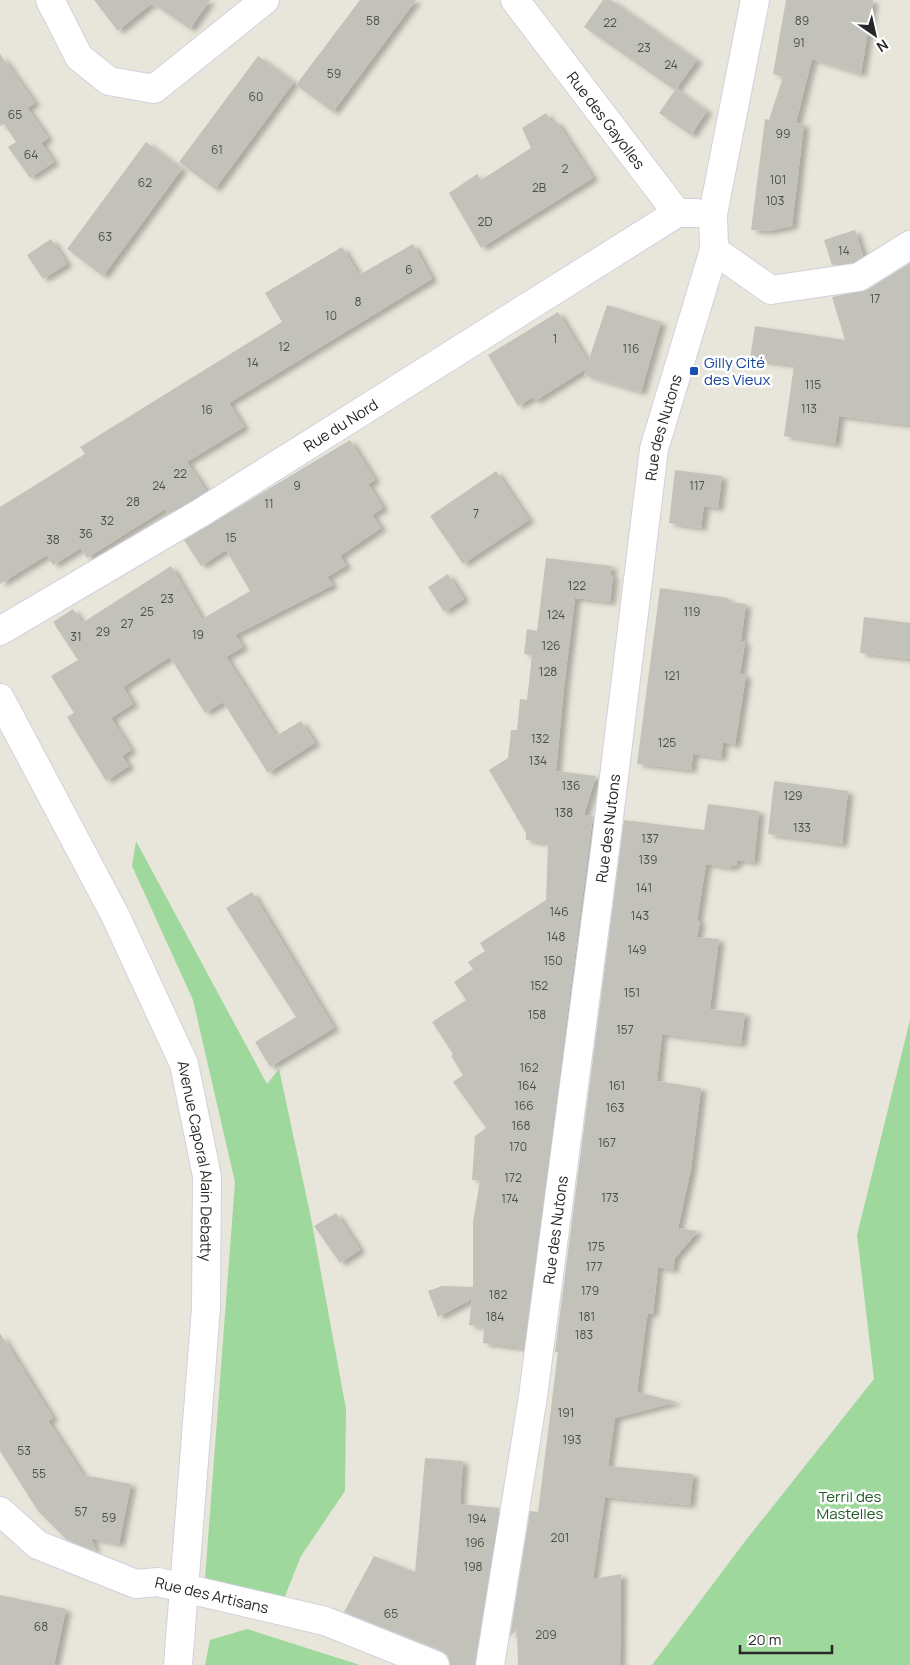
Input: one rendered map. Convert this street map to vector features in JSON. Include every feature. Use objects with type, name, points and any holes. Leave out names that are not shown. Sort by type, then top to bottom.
[{"type":"street","points":[[50,0],[79,57],[109,81],[154,89],[265,0]]},
{"type":"street","name":"Rue des Gayolles","points":[[515,0],[677,213]]},
{"type":"street","name":"Rue des Nutons","points":[[490,1665],[533,1396],[606,842],[654,449],[714,250],[713,214],[755,0]]},
{"type":"street","points":[[677,213],[713,214]]},
{"type":"street","name":"Rue du Nord","points":[[0,631],[202,512],[677,213]]},
{"type":"street","points":[[714,250],[771,290],[859,277],[910,245]]},
{"type":"street","name":"Avenue Caporal Alain Debatty","points":[[0,698],[115,915],[184,1064],[206,1176],[206,1308],[178,1665]]},
{"type":"street","name":"Rue des Artisans","points":[[0,1511],[38,1545],[136,1584],[158,1582],[325,1622],[435,1665]]},
{"type":"green space","points":[[136,841],[267,1084],[279,1069],[311,1218],[346,1409],[345,1491],[301,1556],[279,1611],[204,1592],[235,1182],[193,1000],[132,866]]},
{"type":"green space","name":"Terril des Mastelles","points":[[910,1020],[910,1665],[652,1665],[746,1540],[874,1379],[857,1235]]},
{"type":"green space","points":[[247,1629],[360,1665],[205,1665],[210,1640]]},
{"type":"building","points":[[94,0],[210,0],[190,29],[152,3],[118,31]]},
{"type":"building","points":[[360,0],[416,0],[333,112],[296,85]]},
{"type":"building","points":[[603,0],[611,0],[697,60],[676,89],[707,111],[691,135],[659,113],[675,90],[584,27]]},
{"type":"building","points":[[786,0],[873,0],[861,74],[812,59],[796,123],[804,124],[792,226],[769,231],[751,230],[765,119],[769,120],[783,77],[773,74]]},
{"type":"building","points":[[0,54],[35,103],[27,108],[48,138],[41,143],[54,162],[30,178],[8,147],[16,142],[4,124],[0,126]]},
{"type":"building","points":[[258,56],[294,82],[215,189],[179,162]]},
{"type":"building","points":[[546,113],[552,123],[556,121],[593,178],[481,248],[449,193],[477,174],[481,180],[531,148],[522,128]]},
{"type":"building","points":[[146,142],[182,169],[103,276],[67,249]]},
{"type":"building","points":[[855,230],[863,256],[853,262],[832,265],[824,240]]},
{"type":"building","points":[[51,239],[67,264],[43,279],[27,255]]},
{"type":"building","points":[[413,244],[432,279],[229,403],[244,427],[187,462],[206,491],[168,514],[165,509],[87,558],[81,548],[53,565],[47,555],[0,584],[0,507],[85,454],[80,447],[282,322],[265,293],[342,247],[359,275]]},
{"type":"building","points":[[910,263],[910,425],[839,416],[835,444],[784,436],[794,365],[750,359],[755,326],[845,340],[832,297],[867,290]]},
{"type":"building","points":[[607,305],[661,322],[641,392],[584,375],[586,369],[535,401],[533,397],[518,406],[488,355],[558,312],[588,362]]},
{"type":"building","points":[[350,440],[375,480],[368,484],[383,508],[372,515],[381,528],[340,556],[346,566],[327,577],[333,585],[235,635],[243,647],[226,657],[276,736],[301,721],[315,743],[268,773],[223,702],[205,713],[170,657],[123,687],[133,704],[111,718],[131,750],[122,756],[129,766],[106,781],[67,717],[74,713],[51,676],[78,660],[53,622],[73,609],[82,623],[171,566],[202,619],[250,591],[226,550],[201,566],[184,540]]},
{"type":"building","points":[[675,470],[722,476],[718,508],[704,506],[701,528],[669,523]]},
{"type":"building","points":[[496,471],[529,520],[463,564],[430,516]]},
{"type":"building","points":[[546,558],[612,566],[610,575],[613,576],[610,602],[575,598],[564,687],[556,771],[596,776],[584,815],[593,816],[524,1348],[483,1343],[484,1327],[469,1325],[472,1299],[438,1317],[428,1291],[442,1286],[473,1287],[473,1222],[480,1181],[472,1180],[475,1136],[486,1128],[453,1082],[463,1075],[451,1056],[453,1054],[432,1022],[466,1000],[454,982],[473,969],[468,962],[485,951],[480,943],[546,900],[548,843],[526,840],[526,833],[489,770],[508,758],[511,730],[517,730],[520,699],[527,700],[532,655],[524,654],[527,629],[537,631]]},
{"type":"building","points":[[448,574],[464,599],[444,612],[428,587]]},
{"type":"building","points":[[660,588],[728,598],[728,602],[746,604],[741,641],[745,642],[740,674],[746,675],[735,745],[723,742],[721,758],[693,754],[691,770],[637,764]]},
{"type":"building","points":[[864,617],[910,623],[910,659],[860,653]]},
{"type":"building","points":[[774,781],[848,791],[842,844],[768,834]]},
{"type":"building","points":[[708,804],[759,811],[754,862],[737,860],[736,866],[731,866],[731,868],[706,864],[697,921],[700,921],[697,937],[719,939],[710,1009],[745,1013],[741,1044],[662,1034],[657,1081],[701,1088],[691,1169],[678,1228],[698,1231],[675,1258],[673,1270],[658,1267],[653,1314],[648,1313],[637,1392],[677,1402],[615,1418],[608,1466],[693,1474],[690,1505],[605,1497],[593,1579],[621,1574],[620,1665],[518,1665],[517,1630],[510,1636],[530,1511],[538,1512],[558,1352],[555,1352],[624,820],[704,830]]},
{"type":"building","points":[[252,892],[334,1028],[270,1067],[255,1042],[296,1017],[226,908]]},
{"type":"building","points":[[336,1213],[360,1250],[340,1263],[314,1226]]},
{"type":"building","points":[[0,1333],[53,1418],[48,1421],[83,1475],[131,1484],[119,1544],[91,1538],[96,1551],[67,1540],[38,1511],[0,1451]]},
{"type":"building","points":[[425,1458],[463,1461],[460,1504],[499,1508],[475,1665],[450,1665],[448,1656],[441,1650],[344,1612],[374,1556],[415,1572]]},
{"type":"building","points":[[0,1595],[66,1609],[54,1665],[0,1665]]},
{"type":"place","name":"Gilly Cité des Vieux","points":[[694,371]]}]
